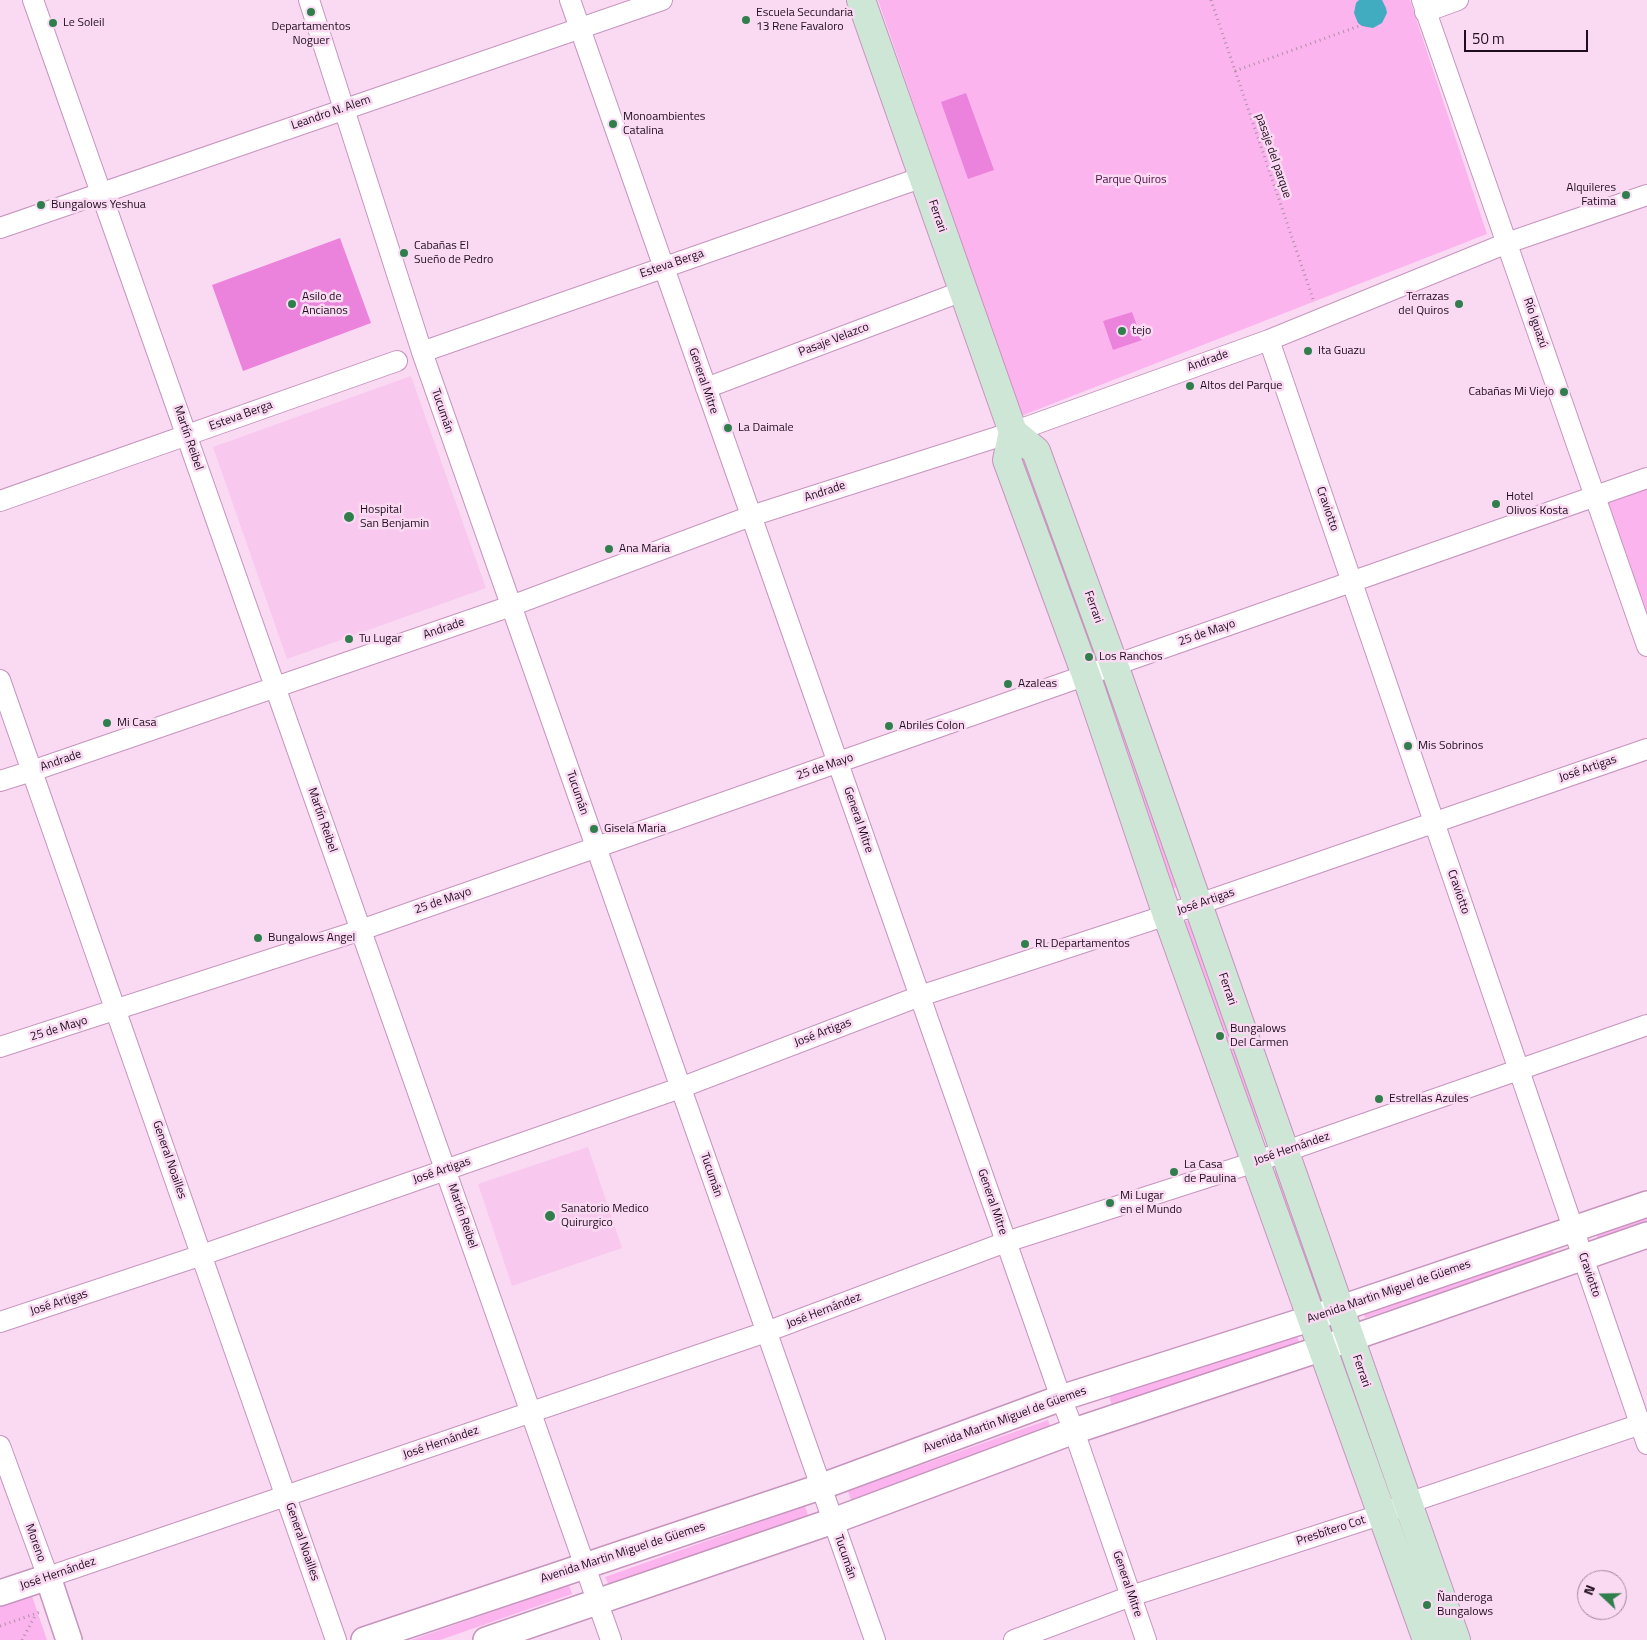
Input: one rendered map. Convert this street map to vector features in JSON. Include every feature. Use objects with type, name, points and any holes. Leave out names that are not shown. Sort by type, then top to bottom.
[{"type":"main road","name":"Ferrari","points":[[861,0],[1014,432],[1036,451],[1114,665],[1456,1640]]},
{"type":"main road","points":[[1014,432],[1008,460],[1086,675],[1167,915],[1427,1640]]},
{"type":"street","name":"Martín Reibel","points":[[33,0],[611,1640]]},
{"type":"street","name":"Tucumán","points":[[309,0],[422,352],[874,1640]]},
{"type":"street","name":"General Mitre","points":[[570,0],[1146,1640]]},
{"type":"street","name":"Leandro N. Alem","points":[[0,228],[662,0]]},
{"type":"street","points":[[1424,6],[1458,0]]},
{"type":"street","name":"Río Iguazú","points":[[1424,6],[1647,646]]},
{"type":"street","name":"Esteva Berga","points":[[422,352],[923,178]]},
{"type":"street","name":"Andrade","points":[[0,781],[511,606],[751,516],[1014,432],[1269,340],[1319,318],[1507,243],[1647,195]]},
{"type":"street","name":"Pasaje Velazco","points":[[706,388],[963,292]]},
{"type":"street","name":"Craviotto","points":[[1269,340],[1573,1229],[1644,1423],[1647,1444]]},
{"type":"street","name":"Esteva Berga","points":[[0,501],[397,361]]},
{"type":"street","name":"25 de Mayo","points":[[0,1047],[116,1011],[361,930],[1647,478]]},
{"type":"street","name":"General Noailles","points":[[0,680],[336,1640]]},
{"type":"street","name":"José Artigas","points":[[0,1322],[202,1255],[680,1088],[920,996],[1167,915],[1647,749]]},
{"type":"street","name":"José Hernández","points":[[0,1593],[766,1332],[1006,1242],[1255,1162],[1647,1025]]},
{"type":"street","name":"Avenida Martin Miguel de Güemes","points":[[364,1640],[820,1487],[1061,1398],[1340,1309],[1647,1204]]},
{"type":"street","points":[[486,1640],[832,1521],[1074,1431],[1350,1339],[1647,1235]]},
{"type":"street","name":"Presbítero Cot","points":[[1014,1640],[1131,1596],[1382,1514],[1644,1423]]},
{"type":"street","name":"Moreno","points":[[0,1446],[48,1578],[47,1610],[69,1640]]},
{"type":"path","name":"pasaje del parque","points":[[1211,0],[1319,318]]},
{"type":"path","points":[[1235,71],[1359,26]]},
{"type":"path","points":[[0,1626],[47,1610]]},
{"type":"path","points":[[22,1640],[47,1610]]},
{"type":"shaded area","name":"Hospital San Benjamin","points":[[411,376],[486,588],[287,659],[213,447]]},
{"type":"shaded area","name":"Sanatorio Medico Quirurgico","points":[[588,1147],[622,1248],[512,1286],[478,1184]]},
{"type":"green space","name":"Parque Quiros","points":[[878,0],[1410,0],[1487,234],[1021,416]]},
{"type":"green space","points":[[1025,441],[1099,649],[1086,654],[1013,446]]},
{"type":"green space","points":[[1647,488],[1647,616],[1607,502]]},
{"type":"green space","points":[[1110,676],[1183,885],[1171,889],[1097,681]]},
{"type":"green space","points":[[1193,919],[1267,1127],[1255,1131],[1181,923]]},
{"type":"green space","points":[[1281,1169],[1328,1299],[1315,1304],[1269,1173]]},
{"type":"green space","points":[[1647,1212],[1647,1222],[1598,1239],[1595,1230]]},
{"type":"green space","points":[[1551,1245],[1554,1254],[1365,1318],[1362,1309]]},
{"type":"green space","points":[[1296,1333],[1299,1342],[1112,1406],[1109,1396]]},
{"type":"green space","points":[[1048,1420],[1051,1429],[851,1500],[848,1491]]},
{"type":"green space","points":[[805,1506],[808,1515],[609,1585],[605,1577]]},
{"type":"green space","points":[[569,1585],[572,1594],[440,1640],[411,1640]]},
{"type":"green space","points":[[31,1593],[47,1640],[0,1640],[0,1605]]},
{"type":"water","points":[[1359,0],[1382,0],[1387,13],[1382,23],[1373,28],[1362,26],[1358,23],[1354,13],[1356,3]]},
{"type":"building","points":[[966,93],[994,170],[968,179],[941,102]]},
{"type":"building","name":"Asilo de Ancianos","points":[[340,238],[371,323],[243,371],[212,285]]},
{"type":"building","name":"tejo","points":[[1132,312],[1142,340],[1113,350],[1103,321]]},
{"type":"place","name":"Departamentos Noguer","points":[[311,12]]},
{"type":"place","name":"Escuela Secundaria 13 Rene Favaloro","points":[[746,20]]},
{"type":"place","name":"Le Soleil","points":[[53,23]]},
{"type":"place","name":"Monoambientes Catalina","points":[[613,124]]},
{"type":"place","name":"Alquileres Fatima","points":[[1626,195]]},
{"type":"place","name":"Bungalows Yeshua","points":[[41,205]]},
{"type":"place","name":"Cabañas El Sueño de Pedro","points":[[404,253]]},
{"type":"place","name":"Asilo de Ancianos","points":[[292,304]]},
{"type":"place","name":"Terrazas del Quiros","points":[[1459,304]]},
{"type":"place","name":"tejo","points":[[1122,331]]},
{"type":"place","name":"Ita Guazu","points":[[1308,351]]},
{"type":"place","name":"Altos del Parque","points":[[1190,386]]},
{"type":"place","name":"Cabañas Mi Viejo","points":[[1564,392]]},
{"type":"place","name":"La Daimale","points":[[728,428]]},
{"type":"place","name":"Hotel Olivos Kosta","points":[[1496,504]]},
{"type":"place","name":"Hospital San Benjamin","points":[[349,517]]},
{"type":"place","name":"Ana Maria","points":[[609,549]]},
{"type":"place","name":"Tu Lugar","points":[[349,639]]},
{"type":"place","name":"Los Ranchos","points":[[1089,657]]},
{"type":"place","name":"Azaleas","points":[[1008,684]]},
{"type":"place","name":"Mi Casa","points":[[107,723]]},
{"type":"place","name":"Abriles Colon","points":[[889,726]]},
{"type":"place","name":"Mis Sobrinos","points":[[1408,746]]},
{"type":"place","name":"Gisela Maria","points":[[594,829]]},
{"type":"place","name":"Bungalows Angel","points":[[258,938]]},
{"type":"place","name":"RL Departamentos","points":[[1025,944]]},
{"type":"place","name":"Bungalows Del Carmen","points":[[1220,1036]]},
{"type":"place","name":"Estrellas Azules","points":[[1379,1099]]},
{"type":"place","name":"La Casa de Paulina","points":[[1174,1172]]},
{"type":"place","name":"Mi Lugar en el Mundo","points":[[1110,1203]]},
{"type":"place","name":"Sanatorio Medico Quirurgico","points":[[550,1216]]},
{"type":"place","name":"Ñanderoga Bungalows","points":[[1427,1605]]}]
